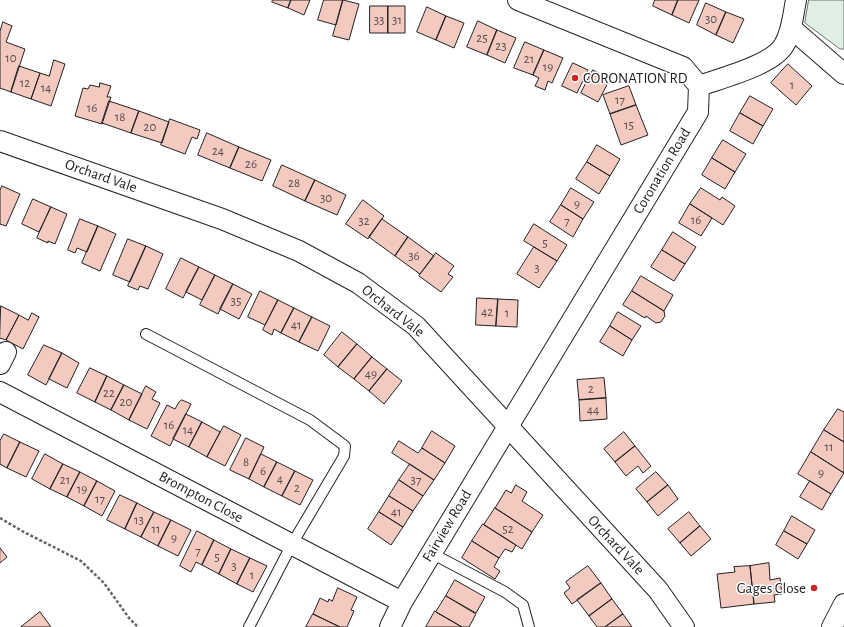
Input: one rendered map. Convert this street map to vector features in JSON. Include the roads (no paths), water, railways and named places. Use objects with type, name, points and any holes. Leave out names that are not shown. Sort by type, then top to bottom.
[{"type":"street","points":[[518,0],[683,67],[699,86],[768,60],[784,46],[791,28],[796,0]]},
{"type":"street","points":[[791,28],[844,74]]},
{"type":"street","name":"Coronation Road","points":[[508,427],[698,112],[699,86]]},
{"type":"street","name":"Orchard Vale","points":[[0,141],[222,219],[299,251],[358,283],[416,326],[658,590],[684,627]]},
{"type":"street","name":"Brompton Close","points":[[0,392],[402,602]]},
{"type":"street","name":"Fairview Road","points":[[390,627],[402,602],[508,427]]},
{"type":"street","points":[[832,627],[844,604]]},
{"type":"lane","points":[[146,334],[310,420],[345,446],[344,456],[292,544],[249,627]]},
{"type":"lane","points":[[431,553],[505,592],[523,605],[529,627]]},
{"type":"place","name":"CORONATION RD","points":[[575,78]]},
{"type":"place","name":"Gages Close","points":[[814,588]]}]
